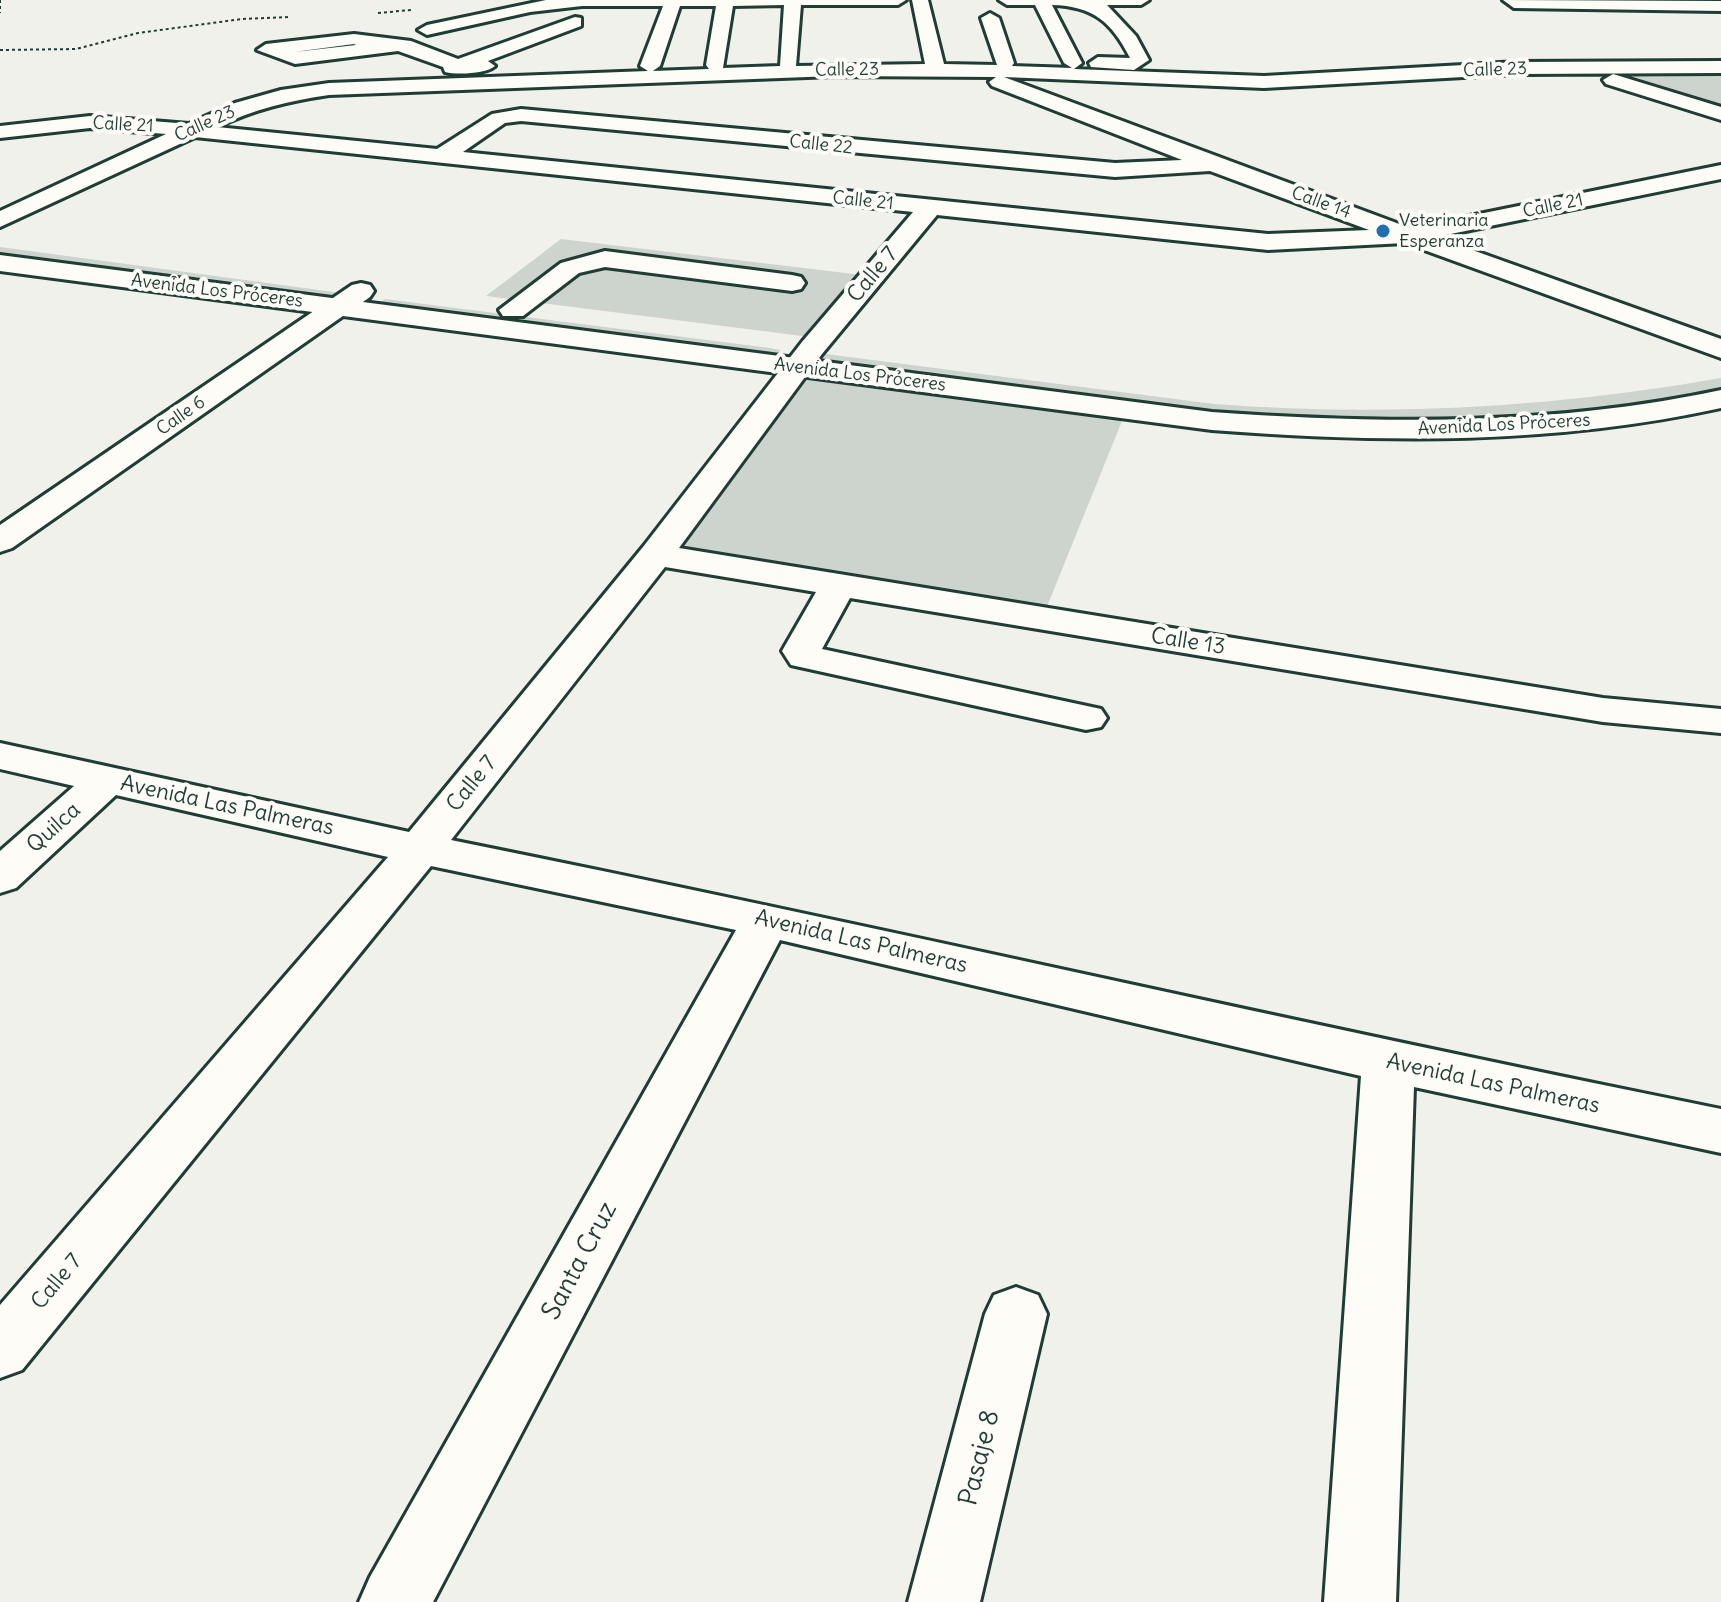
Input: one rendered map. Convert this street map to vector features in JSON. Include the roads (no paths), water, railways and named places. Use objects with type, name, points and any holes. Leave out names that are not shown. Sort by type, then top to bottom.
[{"type":"street","points":[[427,30],[530,7],[582,0],[898,0]]},
{"type":"street","points":[[650,66],[674,0]]},
{"type":"street","points":[[716,65],[726,9],[722,0]]},
{"type":"street","points":[[788,64],[793,0]]},
{"type":"street","points":[[848,0],[853,26]]},
{"type":"street","points":[[920,0],[935,66]]},
{"type":"street","points":[[1007,0],[1142,1]]},
{"type":"street","points":[[1041,0],[1073,63]]},
{"type":"street","points":[[399,45],[295,58],[266,50],[343,39],[399,45],[423,50],[456,65],[788,64],[858,57],[935,66],[1134,64],[1140,60],[1123,30],[1098,6],[1057,0]]},
{"type":"street","points":[[427,84],[456,65],[596,15],[655,1]]},
{"type":"street","points":[[1512,2],[1714,5]]},
{"type":"street","points":[[584,41],[596,15]]},
{"type":"street","points":[[423,50],[523,22],[596,15]]},
{"type":"street","points":[[990,18],[1005,63]]},
{"type":"street","name":"Calle 23","points":[[0,220],[242,107],[281,96],[329,89],[935,66],[967,70],[1264,82],[1577,68],[1721,67]]},
{"type":"street","points":[[1577,68],[1721,114]]},
{"type":"street","name":"Calle 14","points":[[967,70],[1214,165],[1721,349]]},
{"type":"street","name":"Calle 22","points":[[440,157],[499,118],[521,115],[1100,169],[1214,165]]},
{"type":"street","name":"Calle 21","points":[[0,132],[90,122],[1268,242],[1411,235],[1721,172]]},
{"type":"street","name":"Calle 7","points":[[0,1350],[420,849],[656,555],[805,357],[930,208]]},
{"type":"street","name":"Avenida Los Próceres","points":[[0,243],[350,299],[513,310],[1212,421],[1303,428],[1398,430],[1549,425],[1659,412],[1721,399]]},
{"type":"street","points":[[513,310],[570,268],[605,259],[792,283]]},
{"type":"street","name":"Avenida Los Próceres","points":[[0,263],[350,299],[805,357],[1291,405],[1437,406],[1582,396],[1721,373]]},
{"type":"street","name":"Calle 6","points":[[0,541],[350,299]]},
{"type":"street","name":"Calle 13","points":[[656,555],[1588,708],[1721,721]]},
{"type":"street","points":[[839,585],[801,651],[805,657],[1086,718]]},
{"type":"street","name":"Avenida Las Palmeras","points":[[0,756],[420,849],[766,920],[1388,1062],[1721,1131]]},
{"type":"street","name":"Quilca","points":[[0,877],[107,780]]},
{"type":"street","name":"Santa Cruz","points":[[395,1602],[766,920]]},
{"type":"street","points":[[1360,1602],[1388,1062]]},
{"type":"street","name":"Pasaje 8","points":[[944,1602],[1016,1314]]},
{"type":"place","name":"Veterinaria Esperanza","points":[[1383,231]]}]
